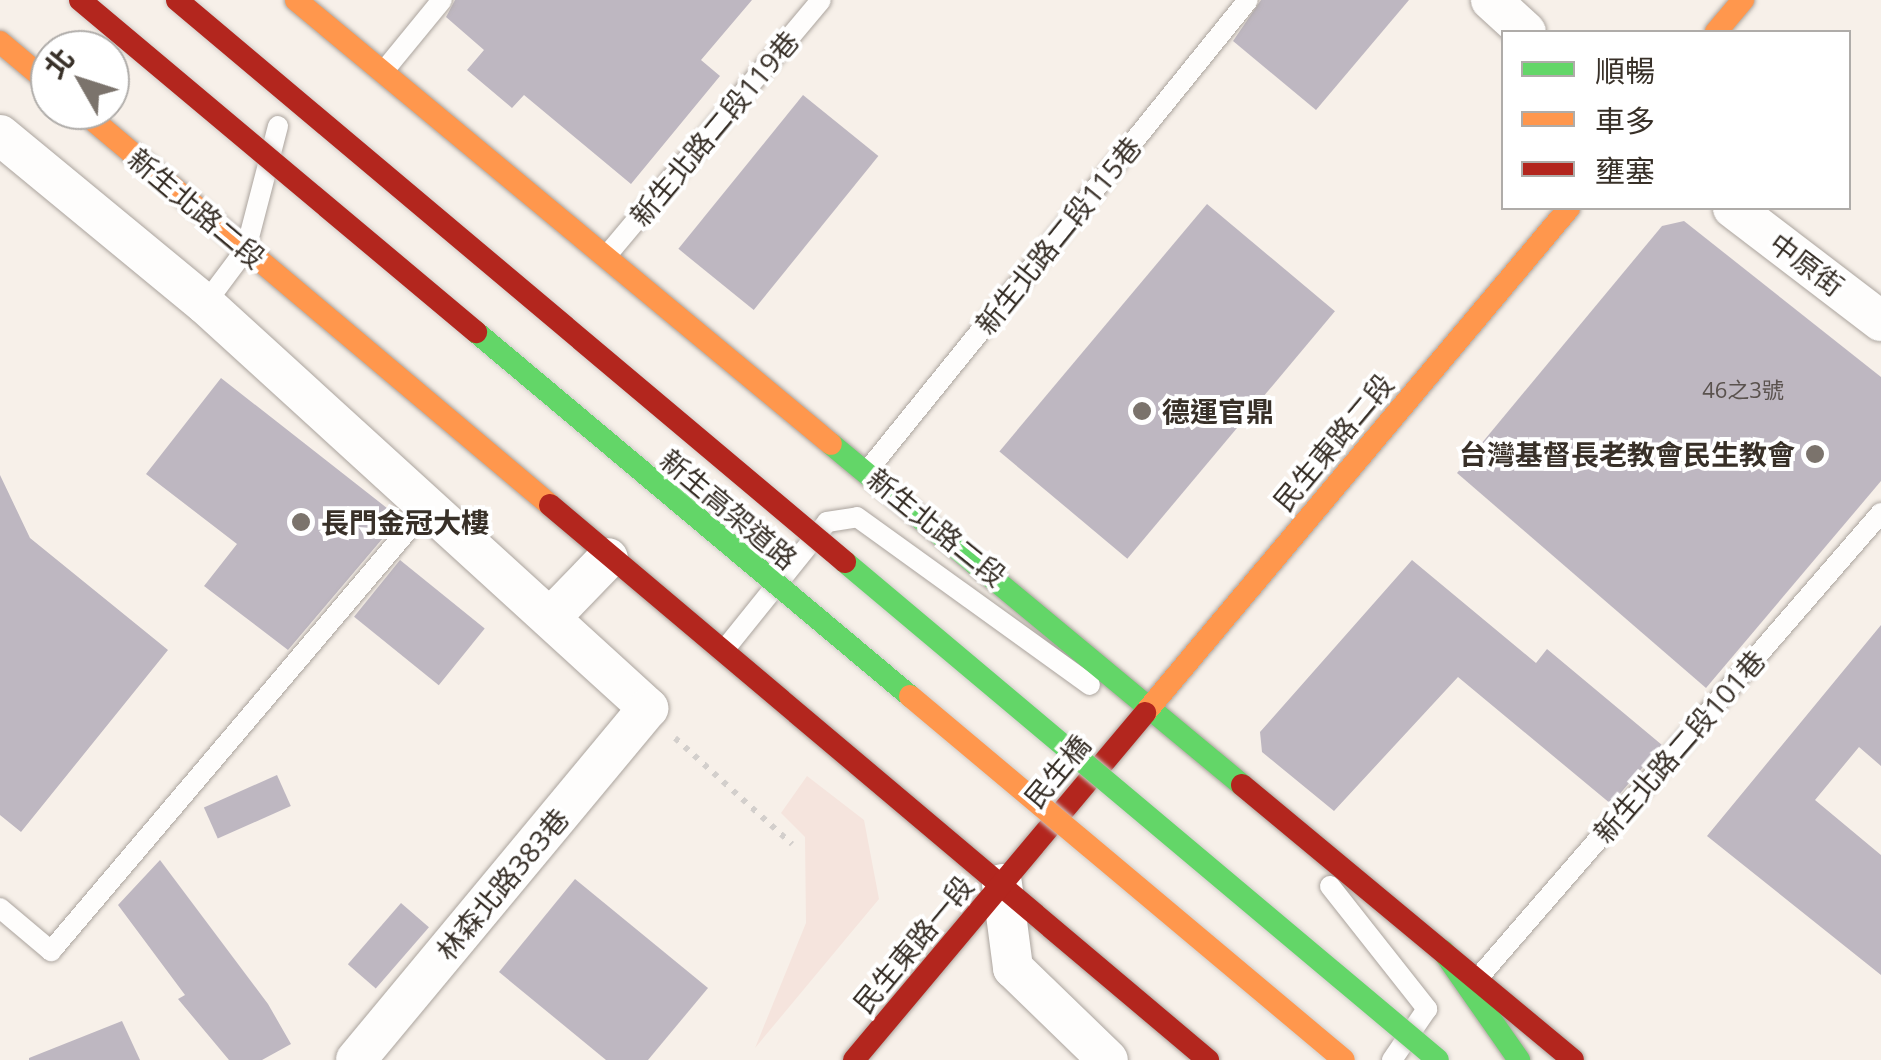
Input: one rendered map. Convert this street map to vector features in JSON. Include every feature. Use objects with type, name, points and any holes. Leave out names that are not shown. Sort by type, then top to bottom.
[{"type":"main road","name":"新生高架道路","points":[[80,0],[1344,1060]]},
{"type":"main road","name":"新生高架道路","points":[[176,0],[1438,1060]]},
{"type":"main road","name":"新生北路二段","points":[[296,0],[868,470],[1148,710],[1262,798],[1572,1060]]},
{"type":"main road","points":[[1718,30],[1743,0]]},
{"type":"main road","points":[[0,42],[30,67]]},
{"type":"main road","name":"新生北路二段","points":[[105,130],[722,653],[1009,875],[1208,1060]]},
{"type":"main road","name":"民生東路二段","points":[[1148,710],[1566,210]]},
{"type":"main road","name":"民生橋","points":[[1009,875],[1148,710]]},
{"type":"main road","name":"民生東路一段","points":[[854,1060],[1009,875]]},
{"type":"main road","points":[[1443,950],[1519,1060]]},
{"type":"street","points":[[1492,0],[1524,30]]},
{"type":"street","points":[[0,135],[206,304],[553,615],[648,708]]},
{"type":"street","name":"中原街","points":[[1736,210],[1881,321]]},
{"type":"street","points":[[553,615],[608,558]]},
{"type":"street","name":"林森北路383巷","points":[[356,1060],[648,708]]},
{"type":"street","points":[[1009,875],[1013,968],[1108,1060]]},
{"type":"lane","points":[[382,73],[442,0]]},
{"type":"lane","name":"新生北路二段119巷","points":[[607,256],[821,0]]},
{"type":"lane","name":"新生北路二段115巷","points":[[868,470],[1248,0]]},
{"type":"lane","points":[[206,304],[246,250],[278,126]]},
{"type":"lane","points":[[0,908],[51,952],[430,504]]},
{"type":"lane","name":"新生北路二段101巷","points":[[1477,979],[1881,513]]},
{"type":"lane","points":[[722,653],[827,522],[856,517],[1064,675],[1124,699]]},
{"type":"lane","points":[[1262,798],[1426,1009],[1392,1060]]},
{"type":"path","points":[[648,708],[792,844]]},
{"type":"shaded area","points":[[807,776],[864,820],[879,899],[755,1048],[806,923],[805,837],[781,813]]},
{"type":"building","points":[[455,0],[752,0],[701,60],[720,76],[631,184],[524,95],[512,108],[467,70],[484,50],[446,17]]},
{"type":"building","points":[[1261,0],[1409,0],[1316,110],[1233,41]]},
{"type":"building","points":[[803,95],[878,156],[754,310],[678,249]]},
{"type":"building","name":"德運官鼎","points":[[1207,204],[1335,311],[1127,559],[999,451]]},
{"type":"building","points":[[1684,221],[1881,377],[1881,481],[1706,688],[1457,473],[1662,226]]},
{"type":"building","name":"長門金冠大樓","points":[[221,378],[392,512],[394,525],[288,650],[204,586],[237,544],[146,474]]},
{"type":"building","points":[[0,475],[30,538],[168,650],[21,832],[0,815]]},
{"type":"building","points":[[400,560],[485,629],[439,685],[354,617]]},
{"type":"building","points":[[1412,560],[1536,663],[1547,649],[1662,745],[1611,804],[1458,677],[1334,811],[1262,752],[1260,732]]},
{"type":"building","points":[[1881,625],[1881,766],[1859,747],[1815,800],[1881,855],[1881,975],[1707,836]]},
{"type":"building","points":[[277,775],[291,806],[218,839],[204,808]]},
{"type":"building","points":[[160,860],[268,1004],[291,1044],[262,1060],[229,1060],[178,999],[185,995],[118,905]]},
{"type":"building","points":[[575,879],[708,988],[648,1060],[606,1060],[499,972]]},
{"type":"building","points":[[401,903],[429,927],[376,988],[348,964]]},
{"type":"building","points":[[122,1021],[140,1060],[29,1060],[29,1058]]},
{"type":"traffic: fast","points":[[476,332],[910,696]]},
{"type":"traffic: fast","points":[[831,444],[1242,785]]},
{"type":"traffic: fast","points":[[845,562],[1438,1060]]},
{"type":"traffic: fast","points":[[1443,951],[1519,1060]]},
{"type":"traffic: slow","points":[[296,0],[831,444]]},
{"type":"traffic: slow","points":[[1718,30],[1743,0]]},
{"type":"traffic: slow","points":[[0,42],[30,67]]},
{"type":"traffic: slow","points":[[105,130],[550,505]]},
{"type":"traffic: slow","points":[[1145,713],[1567,210]]},
{"type":"traffic: slow","points":[[910,696],[1344,1060]]},
{"type":"traffic: jam","points":[[80,0],[476,332]]},
{"type":"traffic: jam","points":[[177,0],[845,562]]},
{"type":"traffic: jam","points":[[550,505],[1208,1060]]},
{"type":"traffic: jam","points":[[854,1060],[1145,713]]},
{"type":"traffic: jam","points":[[1242,785],[1573,1060]]},
{"type":"place","name":"德運官鼎","points":[[1142,411]]},
{"type":"place","name":"台灣基督長老教會民生教會","points":[[1815,454]]},
{"type":"place","name":"長門金冠大樓","points":[[301,522]]}]
